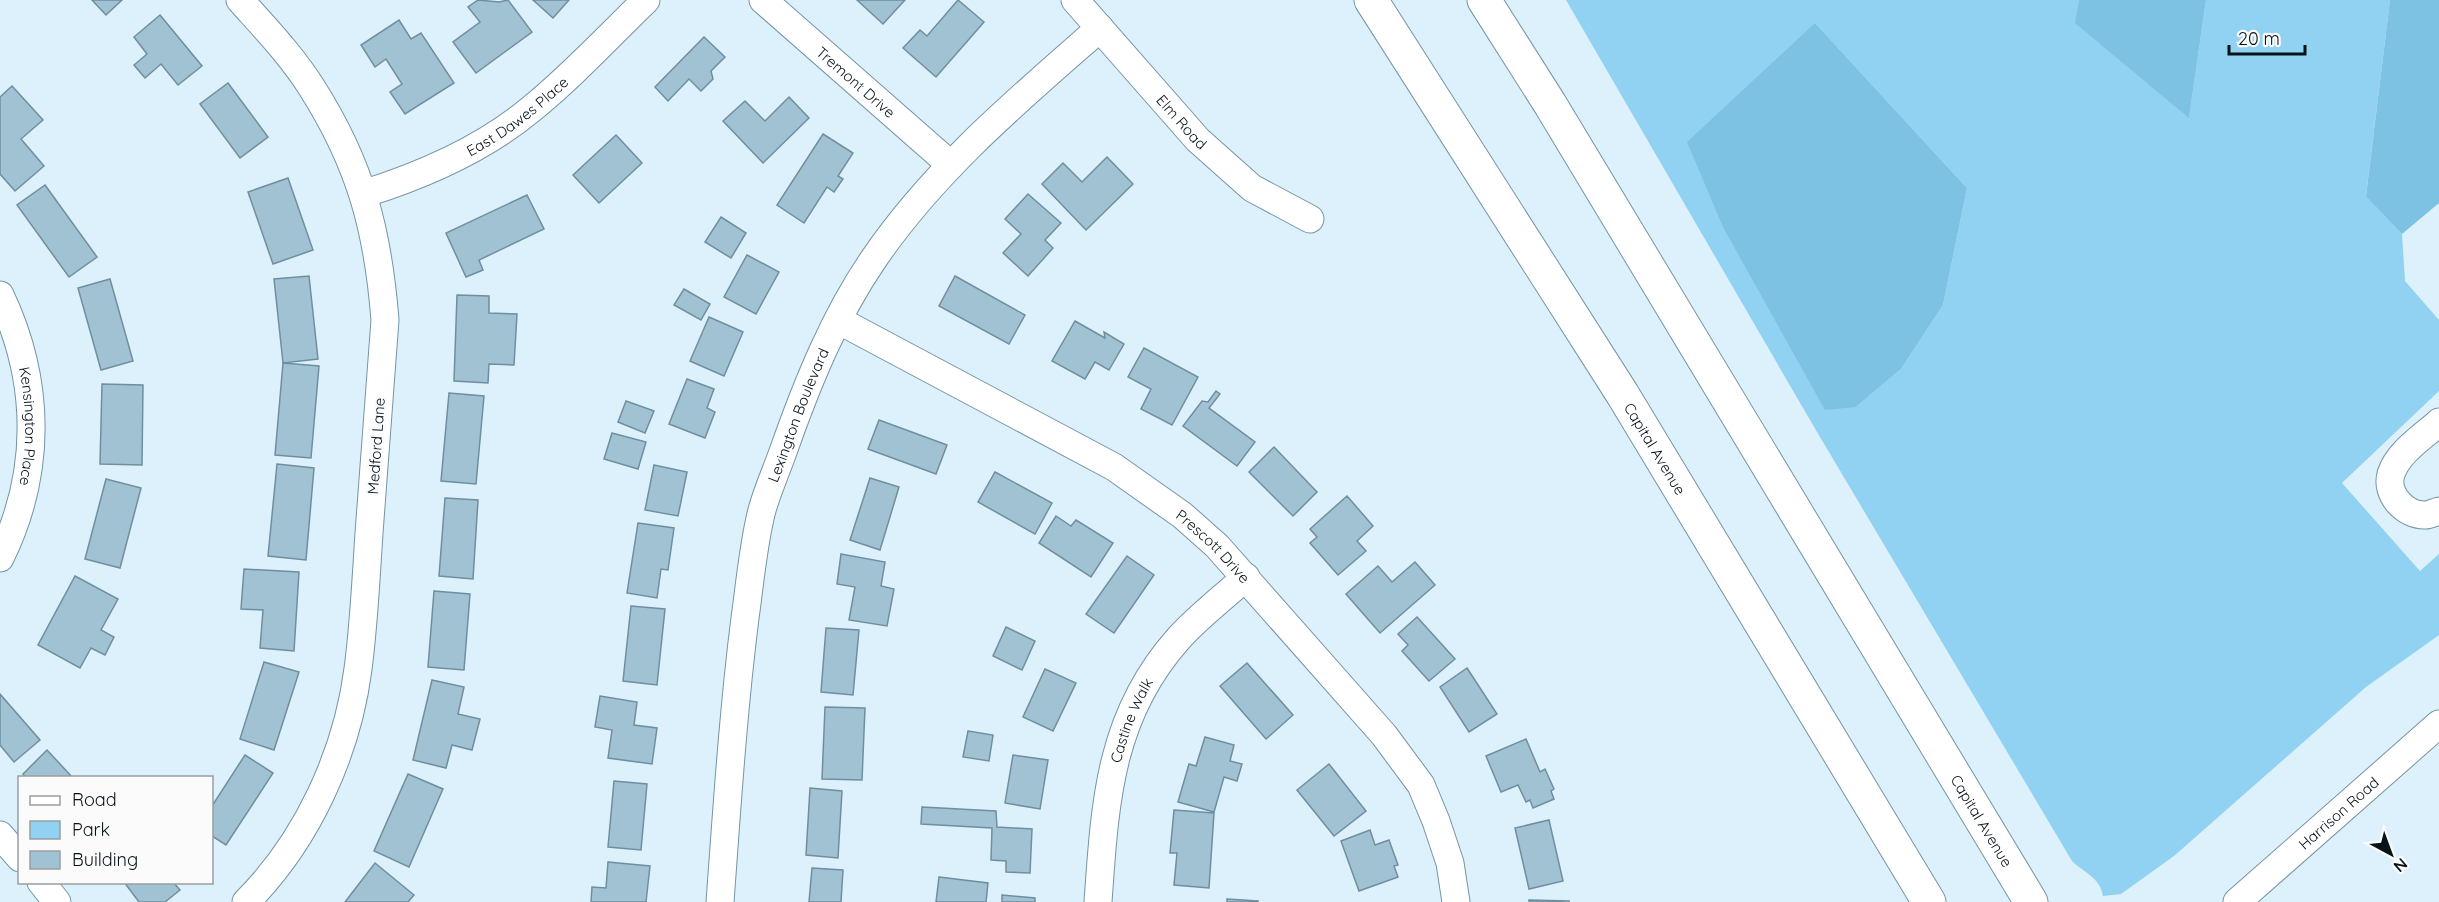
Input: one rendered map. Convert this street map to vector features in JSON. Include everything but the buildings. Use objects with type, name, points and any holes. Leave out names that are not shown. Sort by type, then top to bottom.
[{"type":"highway","name":"Capital Avenue","points":[[1371,0],[1623,395],[1929,902]]},
{"type":"highway","name":"Capital Avenue","points":[[1484,0],[1550,104],[2031,902]]},
{"type":"street","name":"Medford Lane","points":[[240,0],[286,53],[312,88],[336,132],[363,194],[372,223],[381,272],[385,320],[358,671],[336,761],[315,806],[284,858],[246,902]]},
{"type":"street","name":"East Dawes Place","points":[[363,194],[445,161],[492,137],[529,111],[646,0]]},
{"type":"street","name":"Tremont Drive","points":[[763,0],[951,165]]},
{"type":"street","name":"Elm Road","points":[[1075,0],[1198,140],[1252,188],[1310,219]]},
{"type":"street","name":"Lexington Boulevard","points":[[720,902],[735,691],[762,510],[807,385],[838,320],[872,261],[905,217],[951,165],[1015,103],[1100,28]]},
{"type":"street","name":"Kensington Place","points":[[0,295],[12,320],[24,358],[31,408],[31,440],[25,491],[14,529],[0,558]]},
{"type":"street","name":"Prescott Drive","points":[[838,320],[1114,467],[1182,515],[1217,546],[1384,735],[1421,785],[1450,863],[1456,902]]},
{"type":"street","points":[[2439,422],[2401,456],[2391,475],[2392,494],[2403,508],[2425,515],[2439,510]]},
{"type":"street","name":"Castine Walk","points":[[1098,902],[1108,788],[1130,712],[1150,675],[1180,637],[1246,577]]},
{"type":"street","name":"Harrison Road","points":[[2237,902],[2439,723]]},
{"type":"street","points":[[0,835],[18,856]]},
{"type":"street","points":[[42,884],[57,902]]},
{"type":"green space","points":[[1566,0],[2079,0],[2076,23],[2189,117],[2206,0],[2390,0],[2366,195],[2402,234],[2405,281],[2439,320],[2439,391],[2342,483],[2420,571],[2439,554],[2439,635],[2366,687],[2174,856],[2121,894],[2103,896],[2099,884],[2072,861],[1817,432]],"holes":[[[1815,23],[1967,188],[1943,305],[1901,369],[1856,407]]]},
{"type":"shaded area","points":[[2079,0],[2206,0],[2189,118],[2075,23]]},
{"type":"shaded area","points":[[2390,0],[2439,0],[2439,203],[2402,234],[2366,196]]},
{"type":"shaded area","points":[[1815,23],[1967,188],[1943,305],[1901,369],[1856,407],[1825,410],[1723,227],[1687,142]]}]
